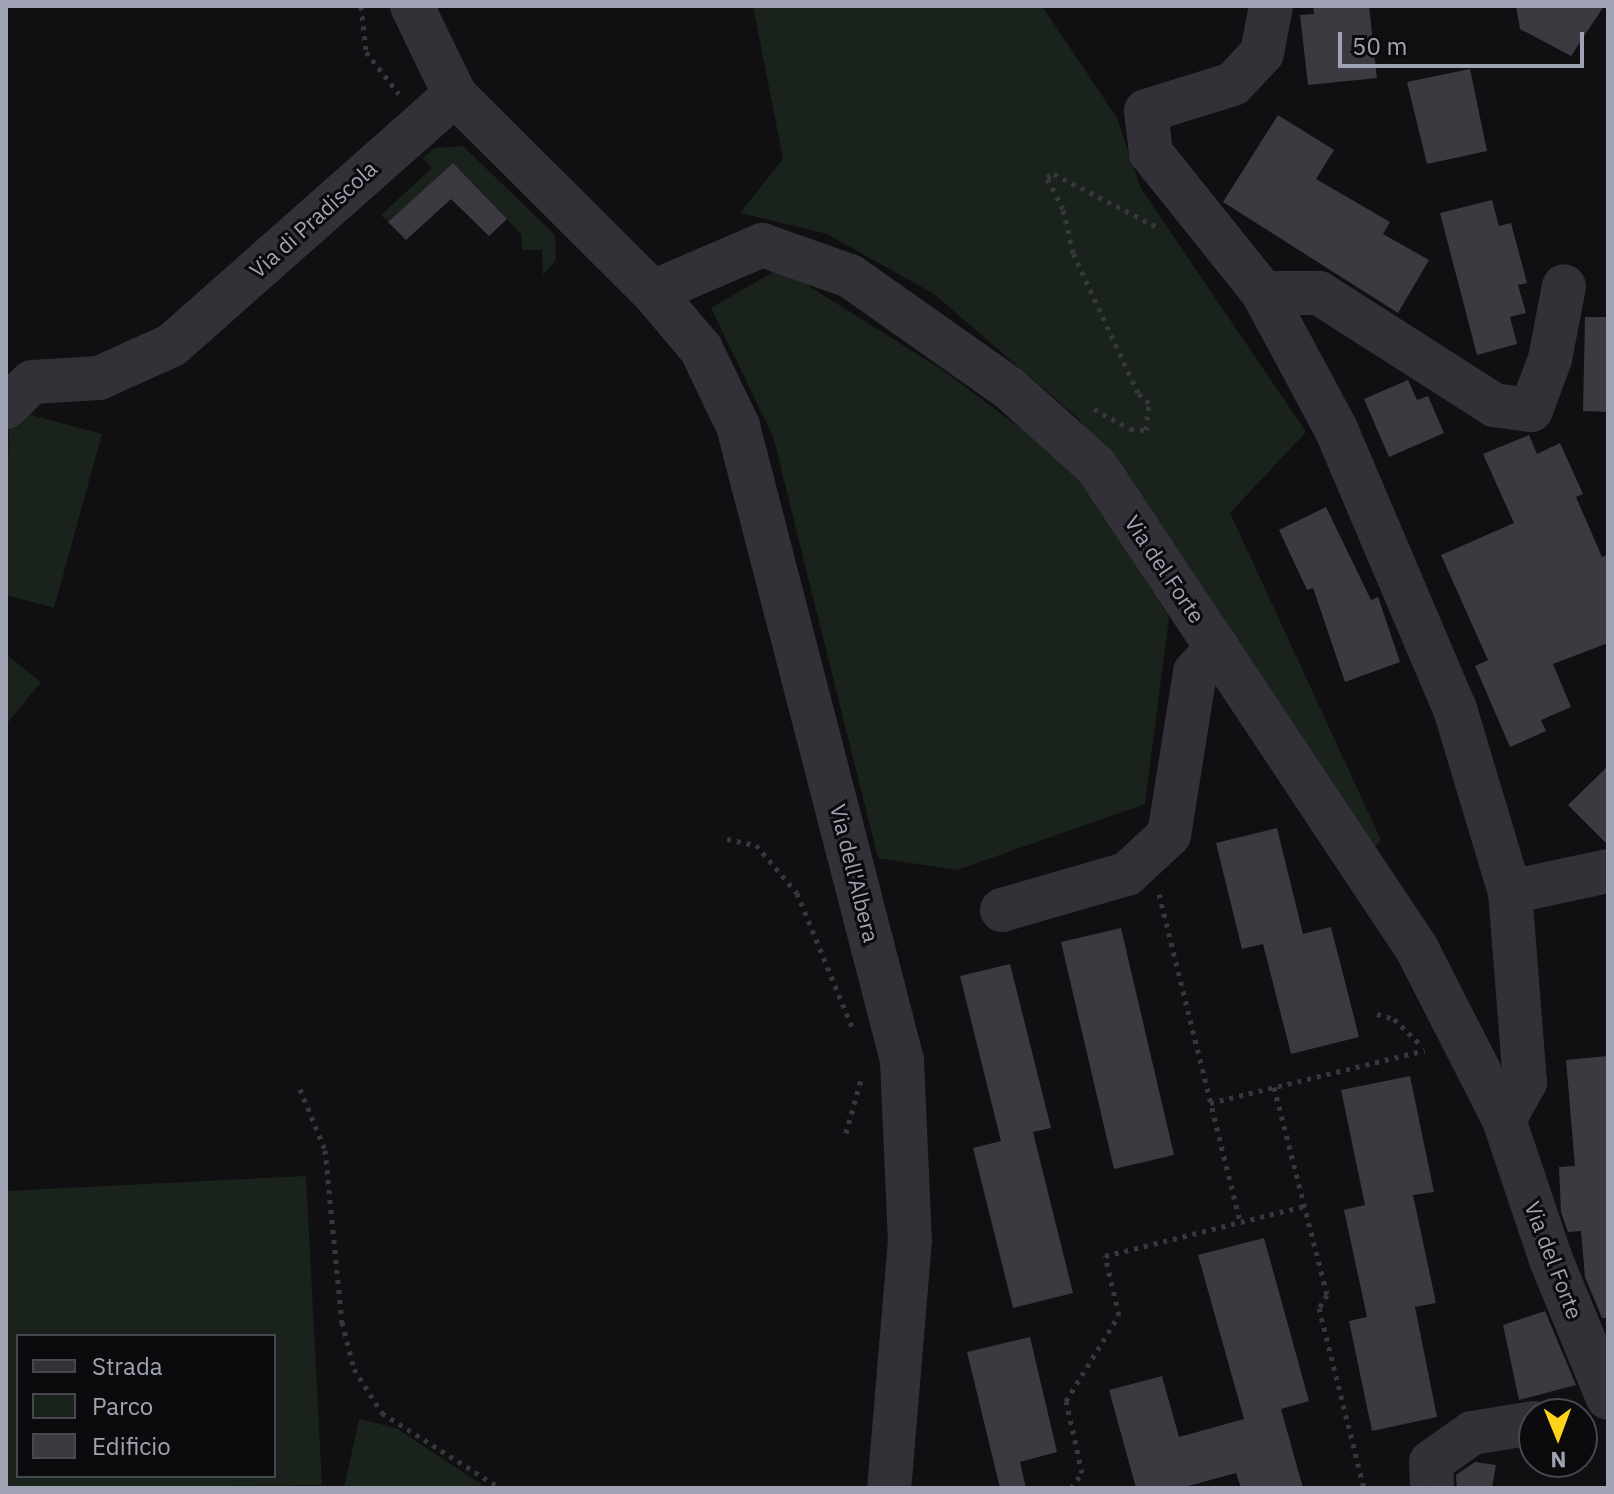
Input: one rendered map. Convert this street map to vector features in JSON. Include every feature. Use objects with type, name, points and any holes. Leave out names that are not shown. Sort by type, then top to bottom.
[{"type":"street","points":[[412,6],[442,106],[653,292]]},
{"type":"street","points":[[1271,6],[1262,53],[1233,84],[1146,111],[1151,153],[1263,293],[1336,429],[1455,709],[1510,892],[1525,1082],[1504,1120]]},
{"type":"street","name":"Via di Pradiscola","points":[[6,407],[32,382],[99,378],[172,345],[442,106]]},
{"type":"street","name":"Via del Forte","points":[[653,292],[762,245],[850,276],[1009,388],[1096,466],[1417,949],[1504,1120],[1551,1260],[1608,1398]]},
{"type":"street","points":[[1263,293],[1319,293],[1494,405],[1531,410],[1550,359],[1564,286]]},
{"type":"street","name":"Via dell'Albera","points":[[653,292],[701,349],[738,426],[902,1060],[910,1240],[889,1488]]},
{"type":"street","points":[[1002,910],[1127,874],[1169,835],[1195,672],[1217,648]]},
{"type":"street","points":[[1510,892],[1608,871]]},
{"type":"street","points":[[1432,1488],[1431,1462],[1472,1433],[1518,1426]]},
{"type":"path","points":[[361,6],[366,52],[389,87],[442,106]]},
{"type":"path","points":[[1087,405],[1130,429],[1146,430],[1149,403],[1138,393],[1073,253],[1063,209],[1047,177],[1054,174],[1164,230]]},
{"type":"path","points":[[727,839],[756,845],[797,893],[846,1025],[865,1044]]},
{"type":"path","points":[[1149,854],[1240,1222]]},
{"type":"path","points":[[1377,1014],[1394,1019],[1436,1060]]},
{"type":"path","points":[[1210,1103],[1425,1050]]},
{"type":"path","points":[[846,1133],[863,1069]]},
{"type":"path","points":[[1274,1087],[1327,1295],[1319,1308],[1364,1488]]},
{"type":"path","points":[[300,1089],[325,1150],[342,1322],[354,1369],[382,1413],[500,1488]]},
{"type":"path","points":[[1071,1488],[1082,1473],[1066,1401],[1119,1315],[1105,1256],[1304,1206]]},
{"type":"green space","points":[[753,6],[1042,6],[1117,118],[1140,187],[1306,432],[1230,513],[1381,840],[1369,853],[1079,419],[934,294],[827,234],[740,213],[783,159]]},
{"type":"green space","points":[[463,146],[555,235],[556,260],[543,275],[542,250],[522,250],[521,234],[453,163],[388,222],[381,215],[432,168],[423,158],[435,148]]},
{"type":"green space","points":[[780,268],[941,369],[1073,467],[1169,617],[1145,804],[957,870],[878,858],[773,436],[711,308]]},
{"type":"green space","points":[[9,409],[102,434],[54,608],[6,595]]},
{"type":"green space","points":[[6,654],[41,682],[6,725]]},
{"type":"green space","points":[[306,1176],[322,1485],[6,1488],[6,1191]]},
{"type":"green space","points":[[359,1419],[396,1428],[487,1488],[344,1488]]},
{"type":"building","points":[[1313,6],[1369,6],[1377,78],[1308,85],[1300,15],[1314,14]]},
{"type":"building","points":[[1516,6],[1604,6],[1571,56],[1520,29]]},
{"type":"building","points":[[1470,69],[1487,151],[1427,164],[1407,82]]},
{"type":"building","points":[[1278,115],[1334,150],[1316,179],[1390,222],[1383,234],[1429,260],[1398,313],[1223,202]]},
{"type":"building","points":[[453,163],[507,219],[489,236],[451,199],[406,240],[388,222]]},
{"type":"building","points":[[1492,200],[1499,226],[1511,223],[1527,283],[1518,285],[1526,313],[1510,317],[1517,344],[1477,355],[1440,213]]},
{"type":"building","points":[[1585,317],[1608,317],[1608,412],[1583,411]]},
{"type":"building","points":[[1408,380],[1417,400],[1428,396],[1444,433],[1389,457],[1364,399]]},
{"type":"building","points":[[1529,435],[1537,454],[1560,443],[1583,494],[1576,497],[1602,557],[1608,555],[1608,643],[1553,664],[1571,707],[1541,720],[1546,731],[1510,747],[1475,666],[1488,660],[1441,555],[1514,523],[1483,454]]},
{"type":"building","points":[[1326,507],[1371,600],[1378,597],[1400,662],[1345,682],[1313,588],[1307,590],[1279,530]]},
{"type":"building","points":[[1608,766],[1608,845],[1568,805]]},
{"type":"building","points":[[1277,828],[1303,934],[1331,927],[1359,1037],[1291,1054],[1263,944],[1242,949],[1216,843]]},
{"type":"building","points":[[1121,928],[1174,1155],[1114,1169],[1061,942]]},
{"type":"building","points":[[1010,964],[1051,1128],[1033,1132],[1073,1293],[1013,1308],[973,1148],[1001,1141],[960,976]]},
{"type":"building","points":[[1608,1056],[1608,1318],[1602,1318],[1585,1277],[1581,1231],[1568,1232],[1561,1212],[1559,1167],[1575,1166],[1566,1060]]},
{"type":"building","points":[[1410,1076],[1434,1192],[1413,1195],[1436,1303],[1415,1307],[1437,1417],[1372,1431],[1349,1321],[1367,1317],[1344,1210],[1365,1205],[1341,1090]]},
{"type":"building","points":[[1264,1238],[1309,1401],[1281,1409],[1303,1488],[1241,1488],[1236,1473],[1181,1488],[1136,1488],[1109,1390],[1162,1376],[1179,1437],[1244,1419],[1198,1255]]},
{"type":"building","points":[[1545,1311],[1576,1385],[1519,1398],[1503,1325]]},
{"type":"building","points":[[1030,1337],[1057,1452],[1020,1462],[1026,1488],[1000,1488],[967,1352]]},
{"type":"building","points":[[1475,1462],[1496,1465],[1492,1488],[1457,1488],[1456,1475]]}]
